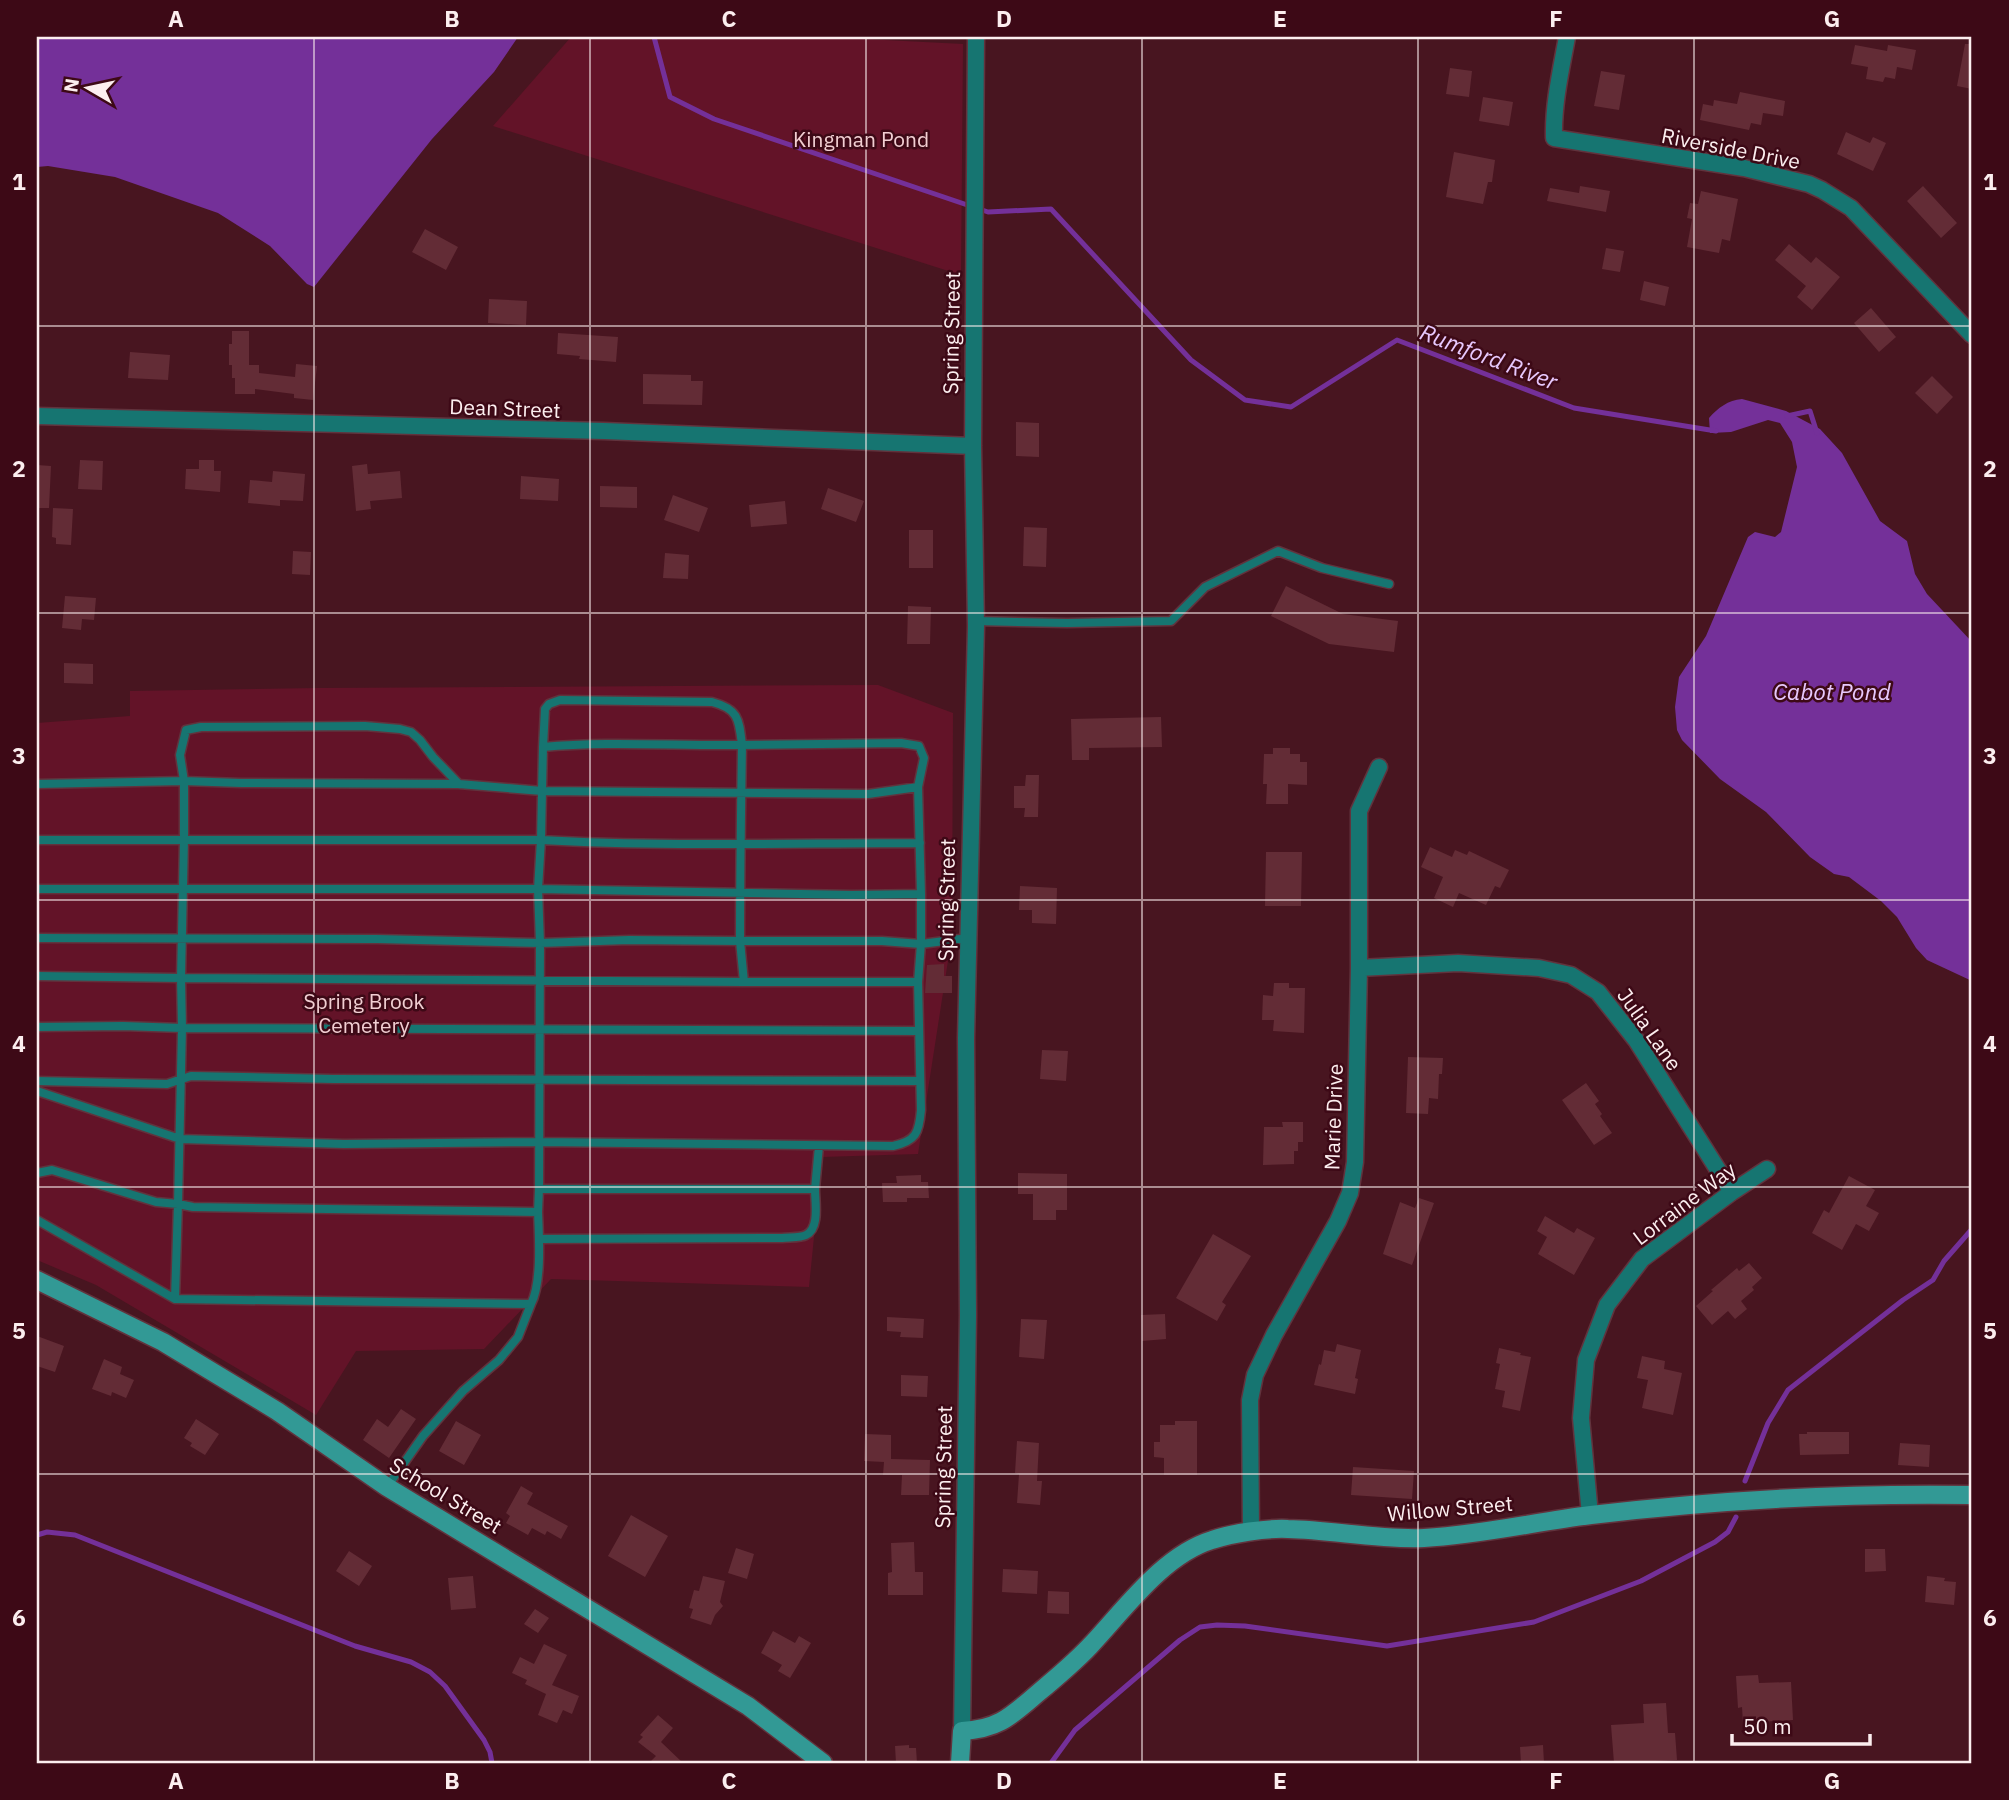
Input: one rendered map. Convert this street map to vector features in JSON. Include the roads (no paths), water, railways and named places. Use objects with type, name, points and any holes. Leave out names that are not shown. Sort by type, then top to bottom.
[{"type":"street","name":"Spring Street","points":[[960,1763],[968,1315],[966,1051],[975,621],[973,446],[976,37]]},
{"type":"street","name":"Riverside Drive","points":[[1567,37],[1555,110],[1554,138],[1744,168],[1809,184],[1822,190],[1851,208],[1972,335]]},
{"type":"street","name":"Dean Street","points":[[37,416],[604,431],[973,446]]},
{"type":"street","name":"Marie Drive","points":[[1251,1532],[1250,1400],[1255,1375],[1274,1335],[1338,1221],[1350,1193],[1355,1163],[1360,811],[1379,767]]},
{"type":"street","name":"Julia Lane","points":[[1359,968],[1458,963],[1539,968],[1571,975],[1598,992],[1636,1040],[1732,1192]]},
{"type":"street","name":"Lorraine Way","points":[[1590,1515],[1581,1419],[1586,1360],[1607,1305],[1642,1259],[1767,1169]]},
{"type":"street","name":"School Street","points":[[37,1280],[163,1342],[277,1411],[387,1487],[748,1706],[823,1763]]},
{"type":"street","name":"Willow Street","points":[[962,1731],[993,1727],[1011,1716],[1089,1647],[1145,1585],[1192,1547],[1214,1539],[1287,1529],[1371,1537],[1425,1538],[1590,1515],[1752,1499],[1972,1495]]},
{"type":"lane","points":[[975,621],[1171,621],[1205,587],[1278,551],[1322,568],[1389,584]]},
{"type":"lane","points":[[387,1487],[423,1436],[463,1391],[499,1360],[517,1337],[537,1294],[540,1142],[538,889],[545,709],[549,704],[559,700],[712,702],[724,705],[734,712],[740,722],[742,745],[740,941],[744,982]]},
{"type":"lane","points":[[175,1299],[184,839],[184,781],[180,755],[186,730],[201,727],[365,726],[400,729],[411,732],[459,783]]},
{"type":"lane","points":[[37,1091],[180,1139],[344,1144],[540,1142],[893,1146],[907,1143],[916,1135],[920,1126],[918,982],[921,894],[918,787],[924,758],[919,746],[678,746],[580,743],[543,747]]},
{"type":"lane","points":[[37,784],[184,781],[459,783],[542,791],[868,794],[918,787]]},
{"type":"lane","points":[[37,840],[920,843]]},
{"type":"lane","points":[[37,889],[538,889],[921,894]]},
{"type":"lane","points":[[37,938],[377,939],[540,943],[882,941],[921,944],[968,939]]},
{"type":"lane","points":[[37,976],[918,982]]},
{"type":"lane","points":[[37,1027],[919,1031]]},
{"type":"lane","points":[[37,1081],[167,1084],[191,1076],[919,1081]]},
{"type":"lane","points":[[539,1239],[782,1238],[805,1235],[813,1229],[815,1219],[819,1146]]},
{"type":"lane","points":[[37,1174],[52,1170],[146,1199],[193,1207],[538,1212]]},
{"type":"lane","points":[[539,1189],[815,1189]]},
{"type":"lane","points":[[37,1220],[175,1299],[531,1304]]},
{"type":"water","points":[[37,37],[518,37],[494,72],[432,139],[314,287],[307,284],[270,246],[218,213],[115,177],[48,166],[37,167]]},
{"type":"water","name":"Cabot Pond","points":[[1742,399],[1786,411],[1820,429],[1842,453],[1880,521],[1907,541],[1915,574],[1927,594],[1972,642],[1972,981],[1927,960],[1916,948],[1897,917],[1881,901],[1849,877],[1834,874],[1810,857],[1766,812],[1720,779],[1682,740],[1677,730],[1675,707],[1679,677],[1706,636],[1748,537],[1755,532],[1775,537],[1781,532],[1797,467],[1792,442],[1780,423],[1768,420],[1731,432],[1710,433],[1709,418],[1712,414],[1728,403]]},
{"type":"waterway","name":"Rumford River","points":[[654,37],[670,97],[714,119],[988,212],[1051,209],[1191,360],[1245,400],[1291,407],[1397,340],[1574,408],[1716,431]]},
{"type":"waterway","name":"Rumford River","points":[[1787,416],[1810,411],[1817,433]]},
{"type":"waterway","points":[[1745,1481],[1768,1423],[1788,1390],[1903,1300],[1933,1280],[1944,1261],[1972,1229]]},
{"type":"waterway","points":[[1051,1763],[1075,1730],[1180,1640],[1200,1627],[1245,1626],[1387,1646],[1534,1622],[1641,1581],[1715,1542],[1728,1532],[1736,1517]]},
{"type":"waterway","points":[[37,1535],[47,1532],[75,1535],[355,1646],[411,1662],[430,1672],[445,1686],[484,1740],[492,1763]]},
{"type":"park label","name":"Kingman Pond","points":[[861,139]]},
{"type":"park label","name":"Spring Brook Cemetery","points":[[364,1013]]}]
